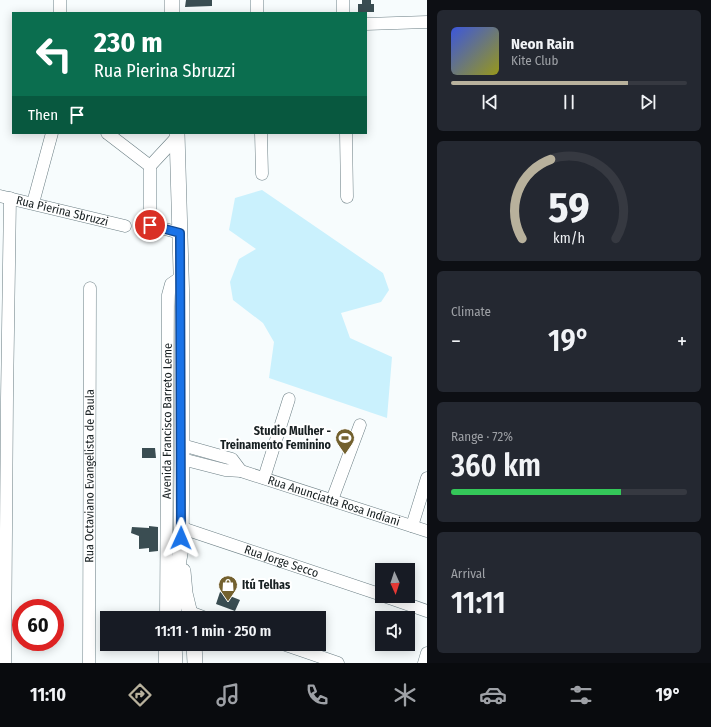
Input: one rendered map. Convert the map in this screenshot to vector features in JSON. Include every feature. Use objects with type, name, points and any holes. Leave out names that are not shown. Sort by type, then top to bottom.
[{"type":"main road","points":[[172,0],[172,12]]},
{"type":"main road","name":"Avenida Francisco Barreto Leme","points":[[174,611],[173,596],[181,548],[182,528],[181,277],[177,135]]},
{"type":"main road","name":"Avenida Francisco Barreto Leme","points":[[181,548],[185,593],[189,611]]},
{"type":"main road","points":[[174,651],[175,663]]},
{"type":"main road","points":[[194,651],[195,663]]},
{"type":"street","points":[[60,0],[60,12]]},
{"type":"street","points":[[256,0],[257,12]]},
{"type":"street","points":[[343,0],[343,12]]},
{"type":"street","points":[[367,24],[427,22]]},
{"type":"street","points":[[33,203],[52,134]]},
{"type":"street","points":[[108,134],[150,166]]},
{"type":"street","points":[[261,134],[262,174]]},
{"type":"street","points":[[346,134],[347,197]]},
{"type":"street","points":[[177,135],[150,166],[150,225],[180,233]]},
{"type":"street","points":[[5,197],[3,398],[5,663]]},
{"type":"street","name":"Rua Pierina Sbruzzi","points":[[5,197],[125,226]]},
{"type":"street","name":"Avenida Francisco Barreto Leme","points":[[166,611],[168,295],[171,284],[181,277]]},
{"type":"street","name":"Rua Octaviano Evangelista de Paula","points":[[90,288],[90,663]]},
{"type":"street","points":[[264,478],[289,399]]},
{"type":"street","points":[[332,500],[360,426]]},
{"type":"street","name":"Rua Anunciatta Rosa Indiani","points":[[182,452],[225,470],[241,471],[427,531]]},
{"type":"street","points":[[412,526],[427,478]]},
{"type":"street","name":"Rua Jorge Secco","points":[[182,528],[375,593]]},
{"type":"street","name":"Rua Jorge Secco","points":[[404,603],[427,611]]},
{"type":"street","points":[[165,663],[166,651]]},
{"type":"street","points":[[303,651],[338,663]]},
{"type":"street","points":[[424,663],[427,653]]},
{"type":"shaded area","points":[[262,190],[383,273],[389,290],[381,302],[341,313],[350,338],[392,357],[387,418],[269,378],[274,342],[263,323],[233,300],[230,282],[239,259],[256,249],[229,230],[235,198]]},
{"type":"building","points":[[186,0],[212,0],[212,6],[185,7]]},
{"type":"building","points":[[362,0],[371,0],[371,4],[374,4],[374,12],[358,12],[358,4],[362,4]]},
{"type":"building","points":[[142,448],[155,448],[156,458],[142,458]]},
{"type":"building","points":[[149,526],[158,527],[158,551],[149,552],[149,548],[139,549],[139,536],[131,533],[132,527],[149,528]]},
{"type":"building","name":"Itú Telhas","points":[[220,592],[240,600],[235,611],[216,604]]},
{"type":"place","name":"Studio Mulher - Treinamento Feminino","points":[[345,455]]},
{"type":"place","name":"Itú Telhas","points":[[228,602]]},
{"type":"route","points":[[150,225],[180,233],[182,306],[181,538]]}]
